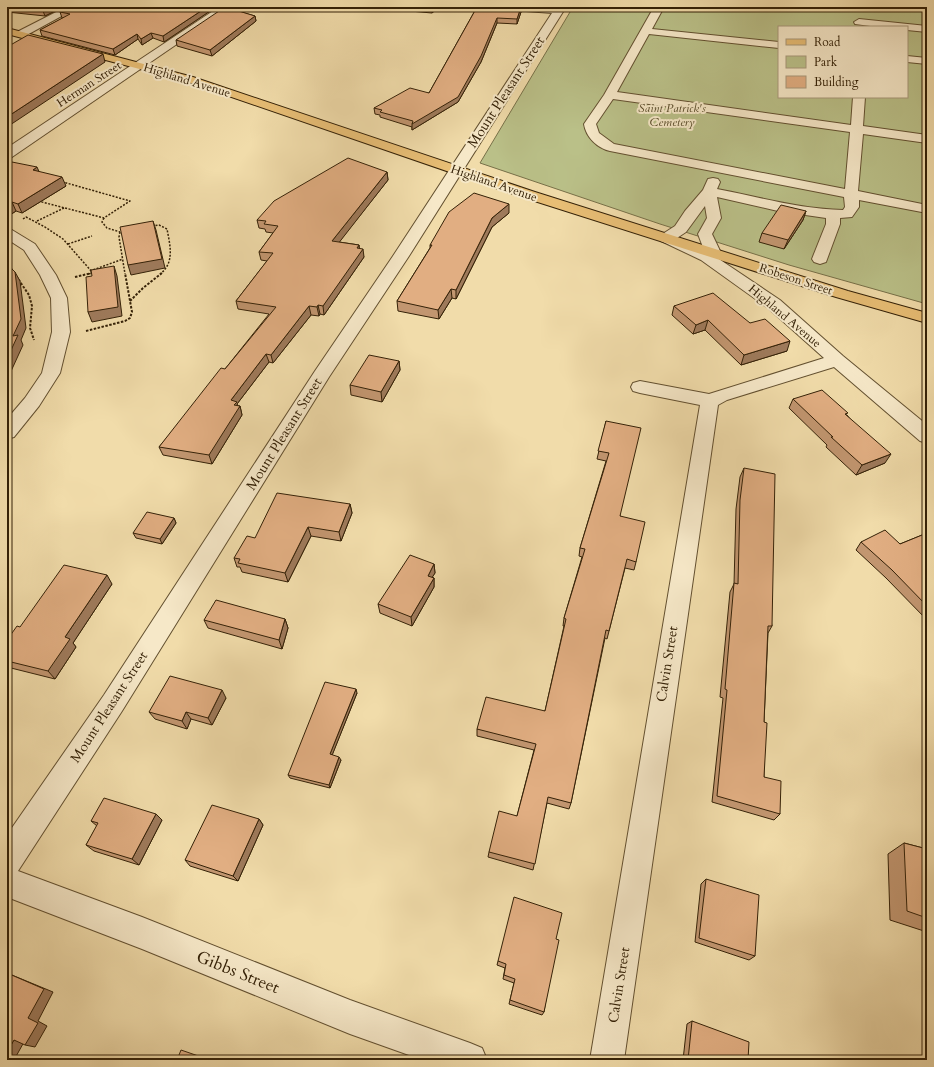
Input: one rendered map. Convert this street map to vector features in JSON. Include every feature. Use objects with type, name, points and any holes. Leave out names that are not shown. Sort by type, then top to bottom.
[{"type":"main road","name":"Highland Avenue","points":[[7,31],[189,79],[455,170],[666,238]]},
{"type":"main road","name":"Robeson Street","points":[[666,238],[842,294],[927,318]]},
{"type":"street","points":[[21,34],[73,7]]},
{"type":"street","name":"Herman Street","points":[[7,154],[226,7]]},
{"type":"street","points":[[513,7],[559,9]]},
{"type":"street","points":[[659,7],[610,95],[590,124],[591,131],[600,141],[610,146],[626,150],[927,209]]},
{"type":"street","name":"Mount Pleasant Street","points":[[7,862],[113,703],[317,382],[401,256],[559,9]]},
{"type":"street","points":[[859,21],[908,26]]},
{"type":"street","points":[[908,26],[927,28]]},
{"type":"street","points":[[645,31],[778,45]]},
{"type":"street","points":[[908,58],[927,61]]},
{"type":"street","points":[[610,95],[927,139]]},
{"type":"street","points":[[709,191],[798,210],[847,214],[852,207],[851,194],[859,98]]},
{"type":"street","points":[[666,238],[681,229],[690,214],[709,191],[718,168]]},
{"type":"street","points":[[709,191],[714,218],[705,234],[713,253]]},
{"type":"street","points":[[820,259],[833,224],[833,214]]},
{"type":"street","points":[[7,233],[30,247],[48,275],[59,298],[61,332],[51,373],[32,402],[7,432]]},
{"type":"street","name":"Highland Avenue","points":[[666,238],[706,257],[774,304],[837,360],[927,436]]},
{"type":"street","points":[[640,387],[711,401],[720,396],[837,360]]},
{"type":"street","name":"Calvin Street","points":[[607,1060],[706,413],[711,401]]},
{"type":"street","name":"Gibbs Street","points":[[7,882],[142,933],[350,1017],[470,1060]]},
{"type":"path","points":[[32,199],[104,218],[130,201],[65,182],[57,182]]},
{"type":"path","points":[[36,222],[64,208]]},
{"type":"path","points":[[21,220],[26,217],[36,222],[68,244],[93,273],[72,278]]},
{"type":"path","points":[[84,332],[125,321],[130,318],[132,312],[119,237],[120,232],[107,228],[102,222],[104,218]]},
{"type":"path","points":[[130,301],[143,288],[167,269],[169,265],[172,254],[167,229],[159,225],[152,226]]},
{"type":"path","points":[[68,244],[92,236]]},
{"type":"path","points":[[90,271],[123,259]]},
{"type":"path","points":[[7,262],[29,295],[32,306],[30,328],[34,340],[39,341]]},
{"type":"green space","name":"Saint Patrick's Cemetery","points":[[573,7],[927,7],[927,304],[789,265],[660,224],[480,163]]},
{"type":"building","points":[[9,7],[51,7],[43,11]]},
{"type":"building","points":[[70,7],[207,7],[163,36],[151,33],[141,39],[137,34],[113,49],[40,30],[70,14],[60,12]]},
{"type":"building","points":[[225,7],[233,7],[232,9],[255,16],[210,50],[176,40]]},
{"type":"building","points":[[477,7],[521,7],[517,19],[497,18],[481,56],[458,97],[412,124],[413,121],[380,112],[382,110],[374,108],[410,88],[429,93]]},
{"type":"building","points":[[28,35],[103,54],[7,117],[7,47]]},
{"type":"building","points":[[348,158],[387,172],[332,241],[359,245],[357,248],[363,249],[323,306],[309,306],[271,355],[266,354],[231,400],[237,402],[234,405],[240,406],[209,455],[159,447],[221,368],[225,369],[276,307],[236,301],[273,253],[259,252],[278,226],[264,224],[266,221],[257,220],[274,201]]},
{"type":"building","points":[[7,161],[37,167],[33,170],[62,177],[18,204],[12,202],[7,205]]},
{"type":"building","points":[[474,193],[509,204],[492,218],[456,290],[451,289],[438,310],[397,301],[432,245],[430,245],[449,212]]},
{"type":"building","points":[[781,205],[806,211],[788,240],[762,233]]},
{"type":"building","points":[[153,221],[162,259],[128,265],[120,227]]},
{"type":"building","points":[[7,264],[15,272],[21,319],[13,336],[18,335],[7,359]]},
{"type":"building","points":[[114,266],[118,307],[88,312],[86,277],[92,276],[91,270]]},
{"type":"building","points":[[713,293],[750,323],[765,319],[790,341],[744,355],[708,320],[696,325],[674,306]]},
{"type":"building","points":[[369,355],[399,361],[381,392],[350,385]]},
{"type":"building","points":[[822,390],[848,413],[845,414],[891,454],[862,465],[793,399]]},
{"type":"building","points":[[606,421],[641,428],[620,516],[645,522],[636,562],[627,559],[609,631],[606,630],[571,803],[548,797],[535,864],[489,852],[499,811],[517,816],[536,744],[477,729],[486,697],[545,711],[566,619],[564,618],[585,549],[580,548],[609,453],[598,451]]},
{"type":"building","points":[[744,468],[775,474],[772,626],[768,626],[764,722],[767,723],[764,777],[781,781],[780,814],[717,796],[727,690],[725,689],[734,583],[738,584],[740,500]]},
{"type":"building","points":[[277,493],[350,504],[339,532],[308,527],[285,573],[238,563],[240,559],[234,558],[247,536],[255,538]]},
{"type":"building","points":[[147,512],[174,518],[160,539],[133,533]]},
{"type":"building","points":[[885,530],[900,544],[927,533],[927,606],[892,570],[861,542]]},
{"type":"building","points":[[410,555],[434,564],[428,576],[434,578],[411,617],[378,604]]},
{"type":"building","points":[[64,565],[107,575],[65,637],[70,639],[48,671],[7,661],[7,640],[17,626],[20,627]]},
{"type":"building","points":[[216,600],[285,619],[279,640],[204,620]]},
{"type":"building","points":[[170,676],[222,690],[208,718],[186,712],[182,721],[149,712]]},
{"type":"building","points":[[325,682],[356,689],[330,754],[339,757],[329,785],[288,775]]},
{"type":"building","points":[[104,798],[156,814],[132,859],[86,845],[98,823],[91,821]]},
{"type":"building","points":[[212,805],[259,819],[233,876],[185,860]]},
{"type":"building","points":[[904,843],[927,849],[927,918],[907,911]]},
{"type":"building","points":[[706,879],[759,895],[755,956],[699,938]]},
{"type":"building","points":[[514,897],[562,913],[556,939],[559,940],[544,1012],[510,1000],[515,979],[504,975],[506,964],[498,961]]},
{"type":"building","points":[[7,973],[44,989],[28,1018],[38,1023],[25,1045],[14,1040],[7,1052]]},
{"type":"building","points":[[692,1021],[749,1042],[748,1060],[688,1060]]},
{"type":"building","points":[[181,1050],[210,1060],[177,1060]]}]
